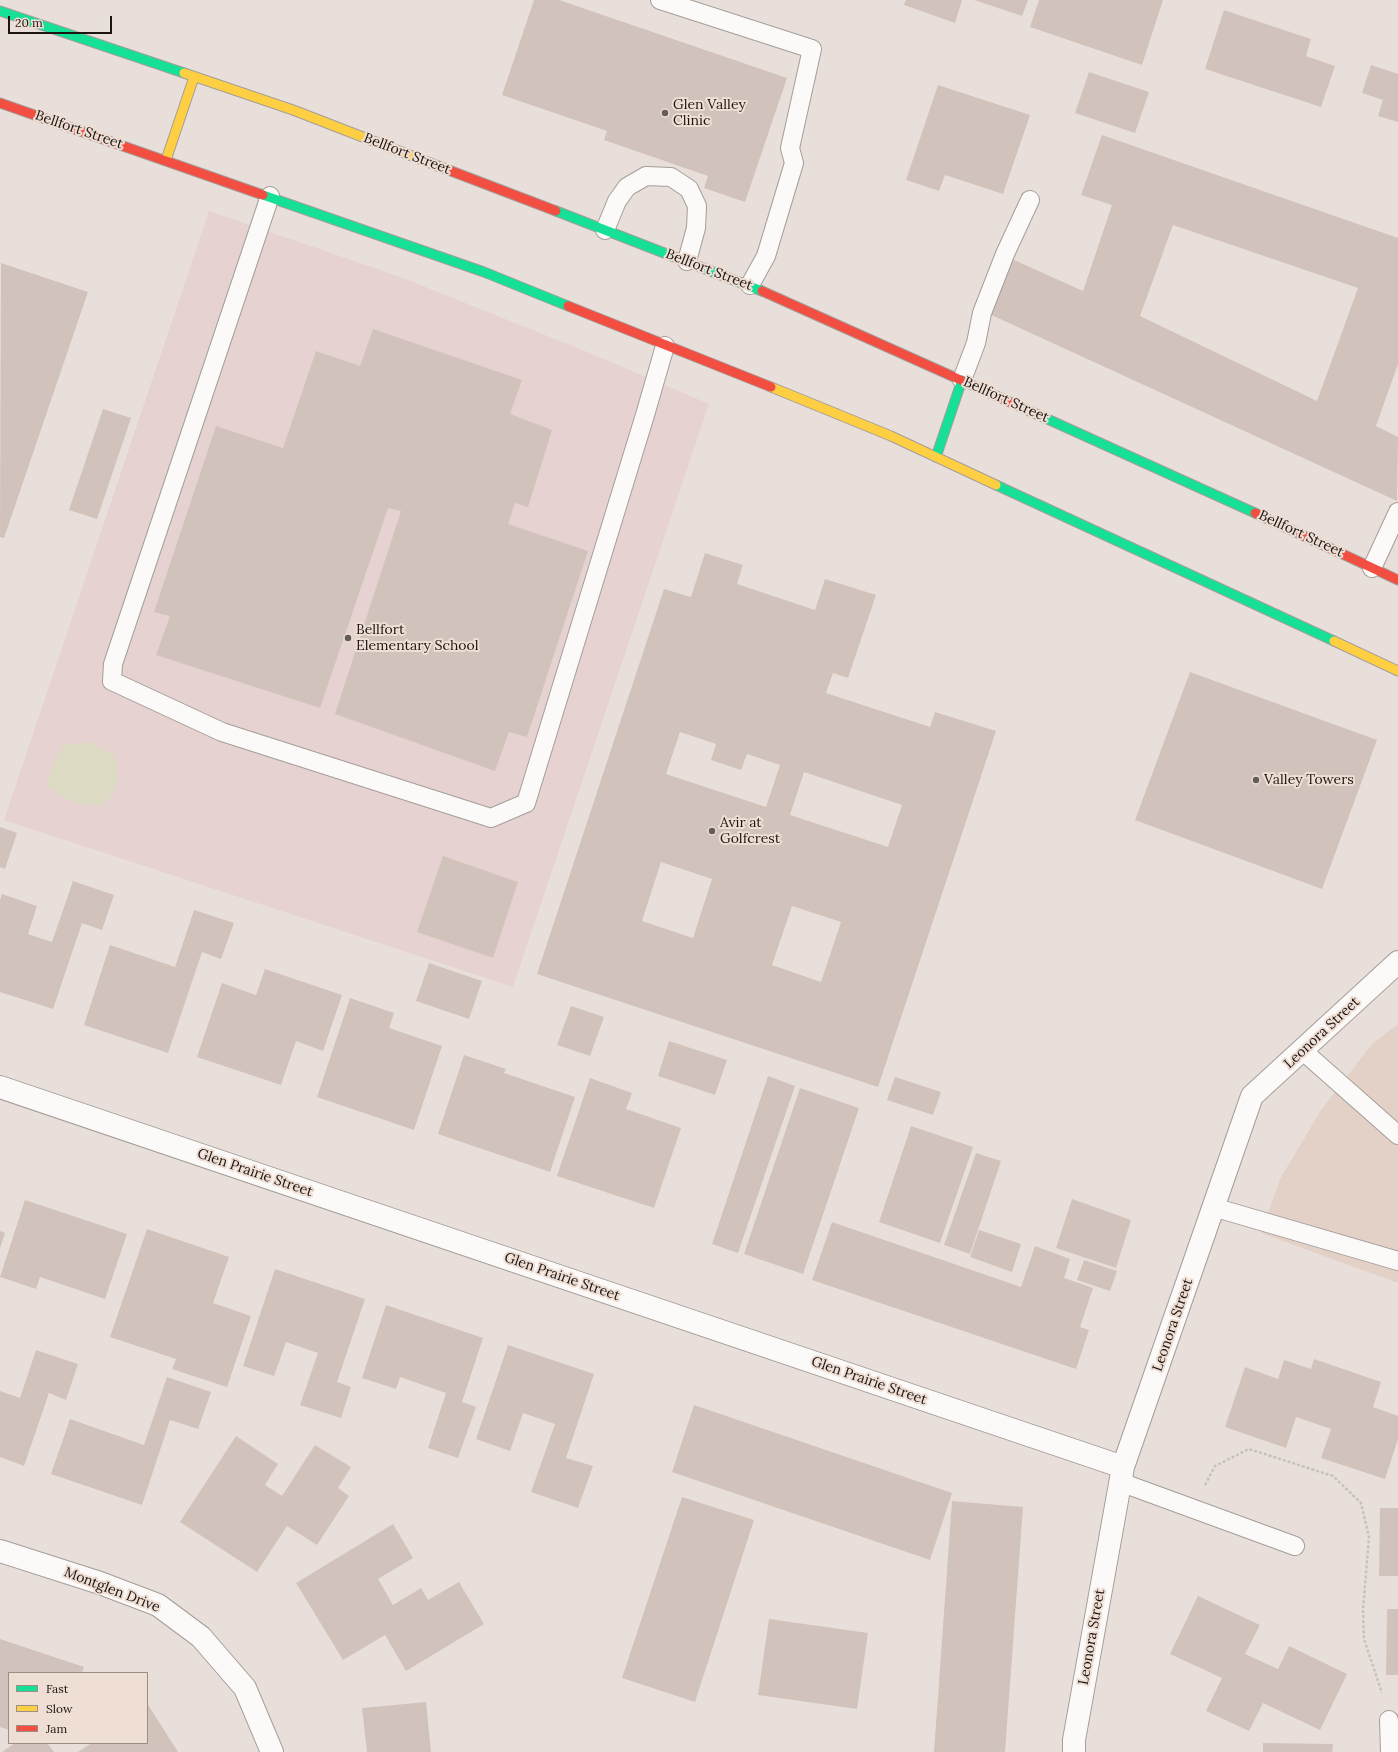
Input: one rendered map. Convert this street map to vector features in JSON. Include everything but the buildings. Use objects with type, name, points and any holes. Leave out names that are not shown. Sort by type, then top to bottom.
[{"type":"main road","name":"Bellfort Street","points":[[0,12],[293,110],[750,285],[1252,511],[1398,580]]},
{"type":"main road","points":[[166,160],[194,77]]},
{"type":"main road","name":"Bellfort Street","points":[[0,103],[270,196],[484,272],[891,436],[1398,671]]},
{"type":"main road","points":[[936,457],[962,380]]},
{"type":"street","name":"Leonora Street","points":[[1074,1752],[1074,1740],[1122,1474],[1252,1096],[1303,1051],[1398,962]]},
{"type":"street","name":"Glen Prairie Street","points":[[0,1087],[1122,1474]]},
{"type":"street","name":"Montglen Drive","points":[[0,1551],[100,1583],[158,1605],[201,1637],[245,1688],[272,1752]]},
{"type":"lane","points":[[660,0],[812,49],[790,148],[794,163],[766,256],[750,285]]},
{"type":"lane","points":[[605,230],[617,201],[627,187],[646,176],[671,177],[689,189],[697,206],[696,228],[687,262]]},
{"type":"lane","points":[[270,196],[114,664],[112,681],[222,732],[491,818],[526,803],[665,346]]},
{"type":"lane","points":[[962,380],[976,343],[982,312],[1005,254],[1030,200]]},
{"type":"lane","points":[[1372,568],[1398,512]]},
{"type":"lane","points":[[1303,1051],[1390,1120],[1398,1135]]},
{"type":"lane","points":[[1214,1207],[1398,1261]]},
{"type":"lane","points":[[1122,1474],[1295,1546]]},
{"type":"lane","points":[[1389,1720],[1390,1752]]},
{"type":"shaded area","name":"Bellfort Elementary School","points":[[209,211],[398,276],[590,353],[709,404],[513,987],[4,820]]},
{"type":"shaded area","points":[[87,742],[113,754],[117,762],[118,783],[111,797],[100,806],[71,800],[58,794],[46,784],[57,757],[64,745]]},
{"type":"shaded area","points":[[1398,1024],[1398,1283],[1261,1233],[1280,1179],[1321,1110],[1372,1044]]},
{"type":"traffic: fast","points":[[0,11],[184,73]]},
{"type":"traffic: fast","points":[[263,195],[484,272],[568,306]]},
{"type":"traffic: fast","points":[[556,211],[762,291]]},
{"type":"traffic: fast","points":[[936,457],[962,380]]},
{"type":"traffic: fast","points":[[1012,403],[1255,513]]},
{"type":"traffic: fast","points":[[996,485],[1334,641]]},
{"type":"traffic: slow","points":[[184,73],[293,110],[417,158]]},
{"type":"traffic: slow","points":[[166,160],[194,77]]},
{"type":"traffic: slow","points":[[771,387],[891,436],[996,485]]},
{"type":"traffic: slow","points":[[1334,641],[1398,671]]},
{"type":"traffic: jam","points":[[0,103],[263,195]]},
{"type":"traffic: jam","points":[[417,158],[556,211]]},
{"type":"traffic: jam","points":[[762,291],[1012,403]]},
{"type":"traffic: jam","points":[[568,306],[771,387]]},
{"type":"traffic: jam","points":[[1255,513],[1398,580]]},
{"type":"place","name":"Glen Valley Clinic","points":[[665,113]]},
{"type":"place","name":"Bellfort Elementary School","points":[[348,638]]},
{"type":"place","name":"Valley Towers","points":[[1256,780]]},
{"type":"place","name":"Avir at Golfcrest","points":[[712,831]]}]
